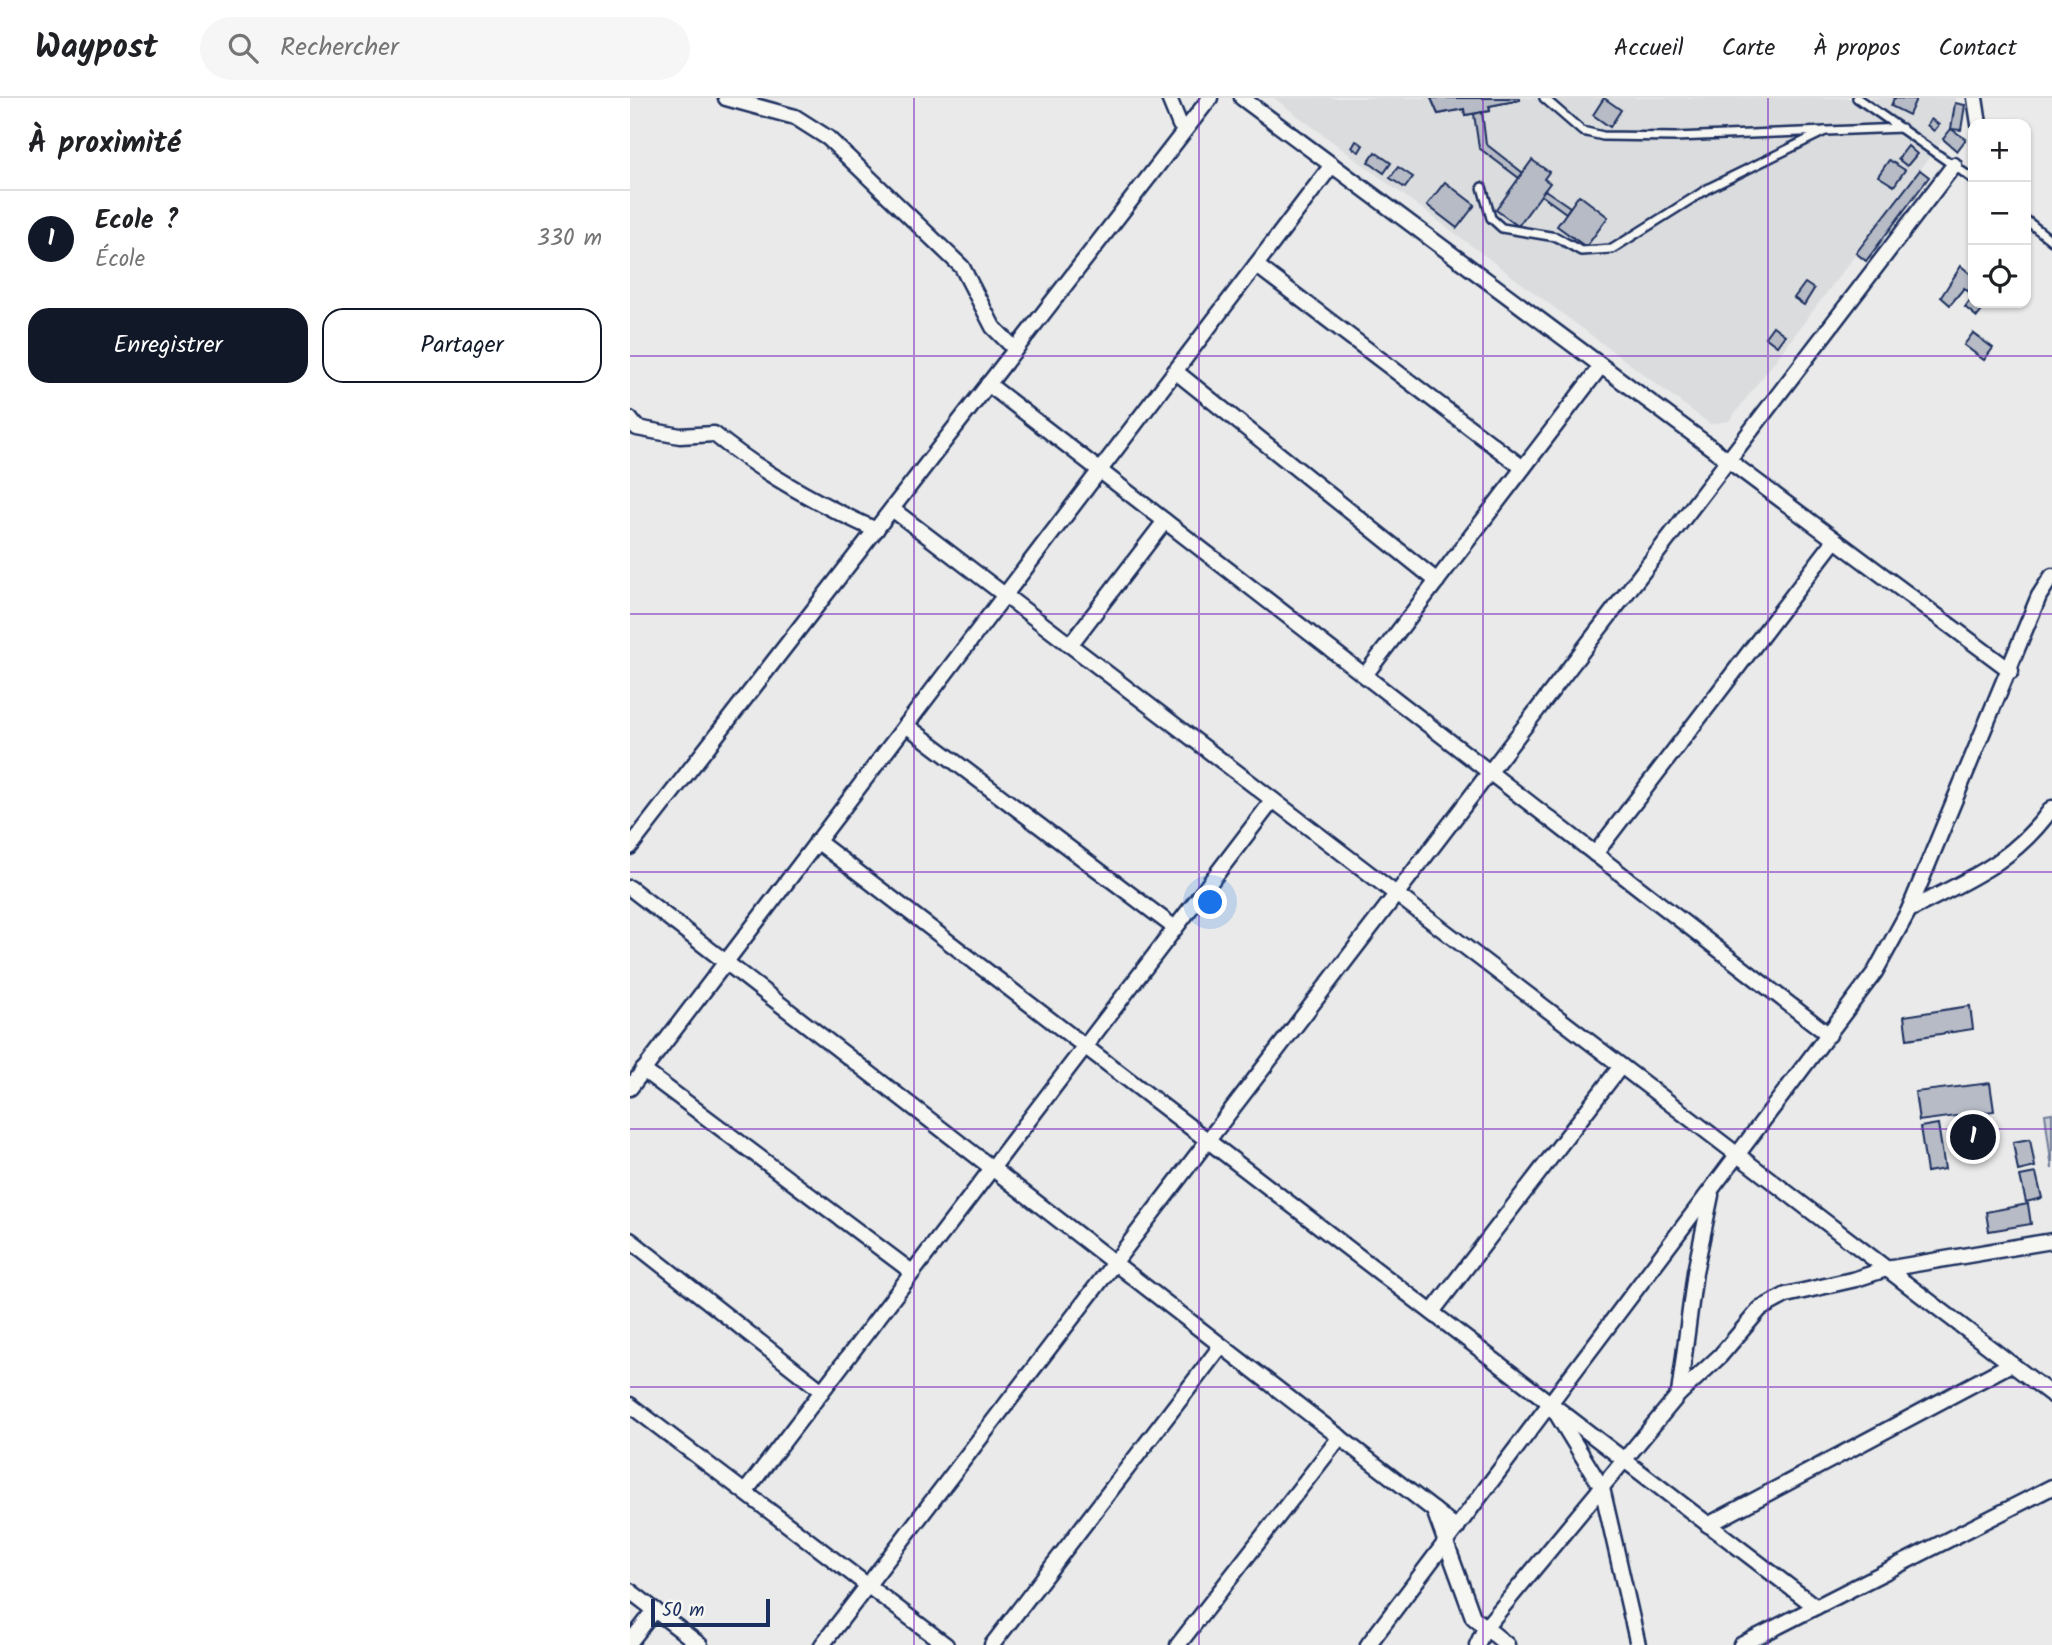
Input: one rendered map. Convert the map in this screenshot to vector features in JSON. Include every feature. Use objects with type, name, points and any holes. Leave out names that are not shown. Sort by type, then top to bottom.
[{"type":"street","points":[[726,98],[795,117],[828,138],[962,267],[993,327],[1015,349]]},
{"type":"street","points":[[1169,98],[1180,125]]},
{"type":"street","points":[[630,847],[1210,98]]},
{"type":"street","points":[[1242,98],[2011,671]]},
{"type":"street","points":[[1975,98],[1978,119]]},
{"type":"street","points":[[630,1088],[1332,165]]},
{"type":"street","points":[[822,1645],[1954,165]]},
{"type":"street","points":[[1256,264],[1523,468]]},
{"type":"street","points":[[1365,675],[1601,366]]},
{"type":"street","points":[[1175,372],[1437,581]]},
{"type":"street","points":[[988,384],[1829,1035]]},
{"type":"street","points":[[630,419],[637,428],[680,436],[714,434],[746,461],[829,509],[876,530]]},
{"type":"street","points":[[892,509],[2052,1395]]},
{"type":"street","points":[[1070,645],[1165,521]]},
{"type":"street","points":[[1595,854],[1835,540]]},
{"type":"street","points":[[1368,1645],[1875,972],[1909,910],[1938,834],[2011,671],[2039,596],[2052,576]]},
{"type":"street","points":[[906,725],[1175,928]]},
{"type":"street","points":[[745,1492],[1273,800]]},
{"type":"street","points":[[1909,910],[1994,867],[2027,839],[2052,808]]},
{"type":"street","points":[[817,841],[1816,1607]]},
{"type":"street","points":[[630,888],[1457,1528]]},
{"type":"street","points":[[1432,1312],[1621,1066]]},
{"type":"street","points":[[643,1070],[912,1272]]},
{"type":"street","points":[[1679,1394],[1695,1272],[1711,1191]]},
{"type":"street","points":[[630,1240],[822,1391]]},
{"type":"street","points":[[1477,1645],[1485,1628],[1679,1394],[1720,1356],[1760,1309],[1786,1294],[1856,1279],[1886,1269],[2052,1241]]},
{"type":"street","points":[[992,1645],[1221,1346]]},
{"type":"street","points":[[1709,1525],[2011,1364]]},
{"type":"street","points":[[1551,1404],[1601,1488],[1638,1645]]},
{"type":"street","points":[[630,1405],[946,1645]]},
{"type":"street","points":[[1178,1645],[1340,1437]]},
{"type":"street","points":[[1741,1645],[2052,1487]]},
{"type":"street","points":[[1433,1509],[1473,1617],[1507,1645]]},
{"type":"street","points":[[630,1591],[701,1645]]},
{"type":"street","points":[[630,1642],[655,1610]]},
{"type":"lane","points":[[1544,98],[1583,131],[1603,136],[1675,137],[1902,128]]},
{"type":"lane","points":[[1857,98],[1968,175]]},
{"type":"lane","points":[[1482,187],[1491,218],[1502,228],[1556,236],[1581,251],[1612,249],[1709,187],[1825,131]]},
{"type":"lane","points":[[2031,224],[2052,241]]},
{"type":"shaded area","points":[[1274,98],[1956,98],[1951,129],[1729,421],[1710,424]]},
{"type":"shaded area","points":[[2052,1113],[2052,1169],[2045,1114]]},
{"type":"building","points":[[1431,98],[1520,100],[1489,106],[1490,111],[1465,115],[1464,109],[1438,114]]},
{"type":"building","points":[[1431,98],[1520,100],[1489,106],[1490,111],[1465,115],[1464,109],[1438,114]]},
{"type":"building","points":[[1604,98],[1621,110],[1610,127],[1593,115]]},
{"type":"building","points":[[1894,98],[1916,99],[1909,115],[1891,106]]},
{"type":"building","points":[[1955,103],[1965,105],[1961,130],[1951,129]]},
{"type":"building","points":[[1482,112],[1486,144],[1523,173],[1519,178],[1479,148],[1474,114]]},
{"type":"building","points":[[1931,119],[1939,125],[1934,131],[1927,125]]},
{"type":"building","points":[[1951,129],[1966,139],[1957,151],[1943,139]]},
{"type":"building","points":[[1356,141],[1363,145],[1359,152],[1352,148]]},
{"type":"building","points":[[1908,146],[1917,154],[1907,166],[1898,159]]},
{"type":"building","points":[[1375,152],[1391,163],[1384,173],[1368,162]]},
{"type":"building","points":[[1532,160],[1549,172],[1544,179],[1550,183],[1518,226],[1496,210]]},
{"type":"building","points":[[1889,160],[1905,170],[1894,186],[1878,176]]},
{"type":"building","points":[[1398,167],[1413,177],[1405,188],[1390,178]]},
{"type":"building","points":[[1920,170],[1929,177],[1866,261],[1856,253]]},
{"type":"building","points":[[1445,182],[1475,205],[1457,228],[1427,205]]},
{"type":"building","points":[[1545,190],[1570,207],[1566,213],[1541,195]]},
{"type":"building","points":[[1579,195],[1608,217],[1586,247],[1557,226]]},
{"type":"building","points":[[1961,266],[1968,272],[1968,291],[1964,288],[1950,305],[1941,297]]},
{"type":"building","points":[[1805,283],[1814,289],[1804,305],[1794,298]]},
{"type":"building","points":[[1968,303],[1968,308],[1984,308],[1977,317],[1965,307]]},
{"type":"building","points":[[1773,326],[1785,335],[1777,346],[1765,337]]},
{"type":"building","points":[[1973,333],[1993,348],[1984,360],[1964,345]]},
{"type":"building","points":[[1970,1006],[1973,1029],[1907,1039],[1904,1016]]},
{"type":"building","points":[[1990,1083],[1994,1111],[1919,1121],[1915,1092]]},
{"type":"building","points":[[1938,1124],[1945,1169],[1927,1172],[1920,1127]]},
{"type":"building","points":[[2030,1139],[2035,1167],[2018,1171],[2013,1142]]},
{"type":"building","points":[[2036,1173],[2042,1198],[2026,1202],[2020,1176]]},
{"type":"building","points":[[2028,1204],[2031,1224],[1989,1231],[1986,1212]]},
{"type":"place","name":"Ecole ?","points":[[1973,1137]]}]
